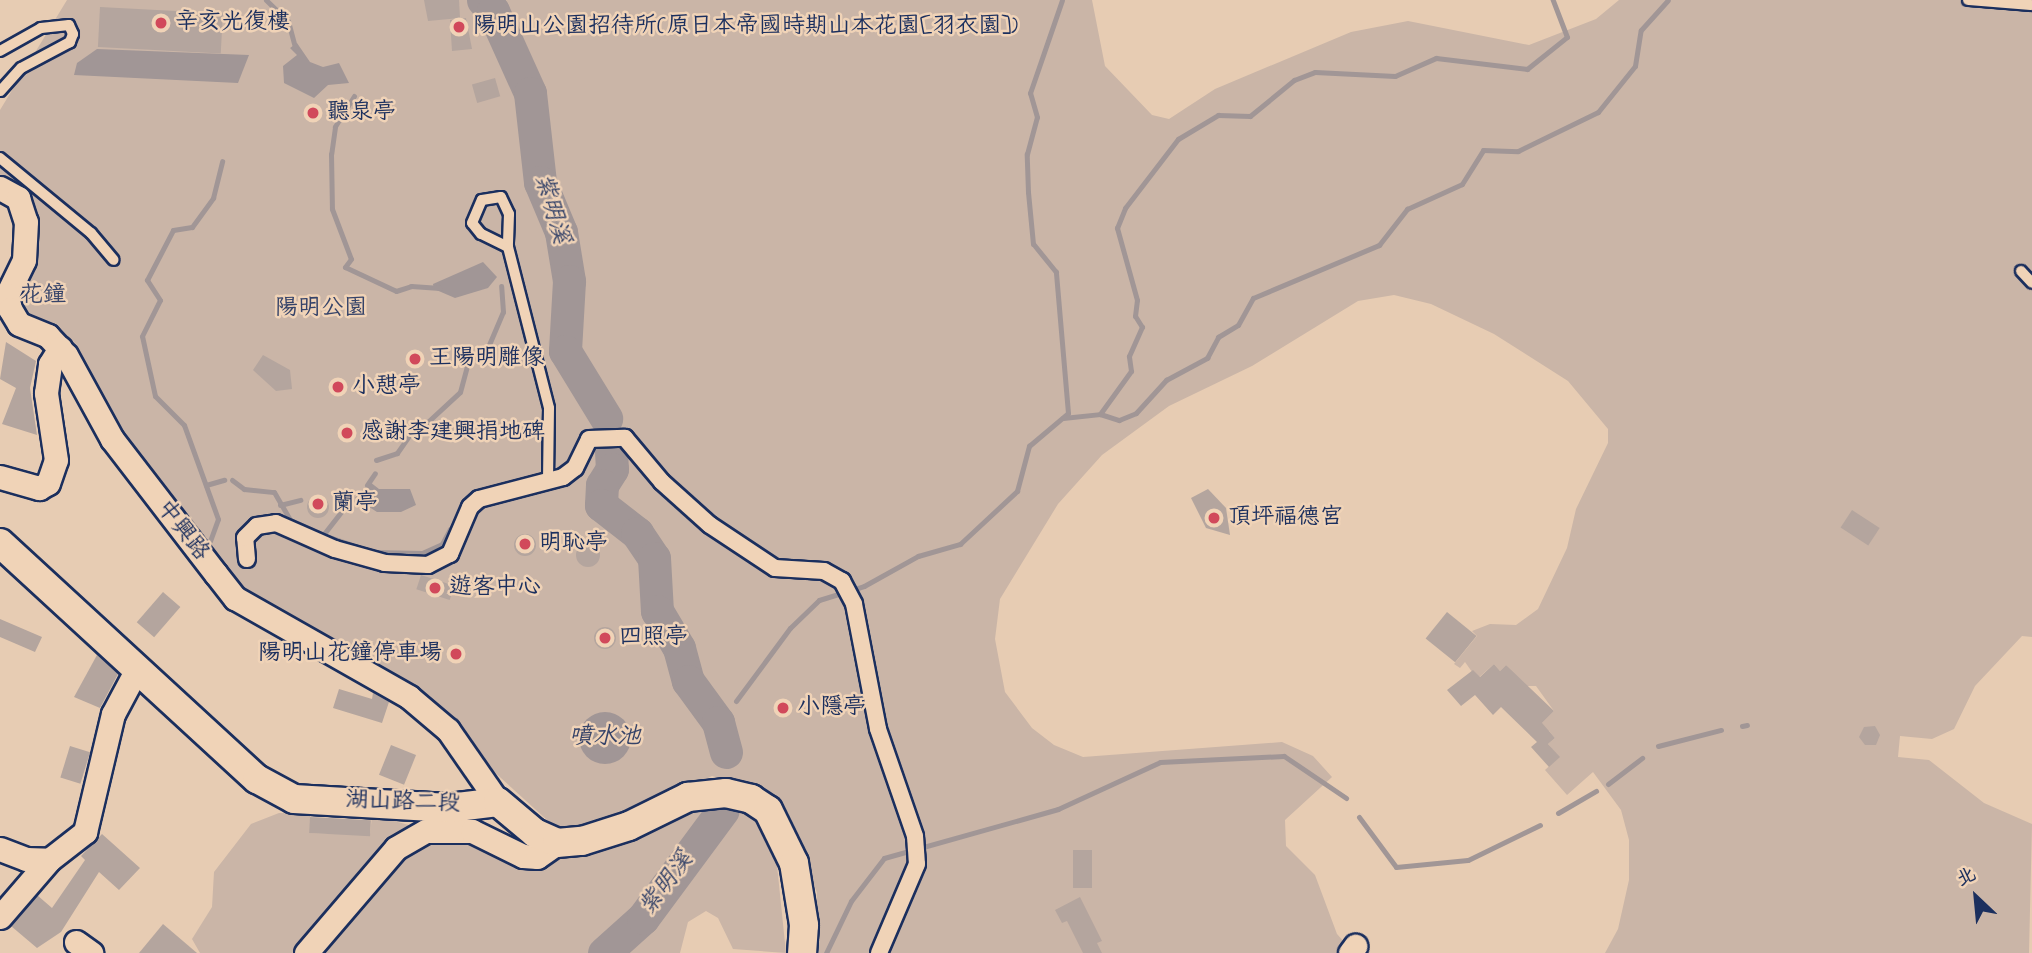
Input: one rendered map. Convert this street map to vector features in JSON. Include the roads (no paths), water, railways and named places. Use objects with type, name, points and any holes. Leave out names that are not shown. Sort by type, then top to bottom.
[{"type":"street","name":"中興路","points":[[0,188],[18,198],[26,222],[24,260],[7,295],[10,309],[19,324],[60,348],[134,471],[235,598],[409,696],[448,730],[498,802]]},
{"type":"street","points":[[0,477],[38,488],[48,483],[56,460],[46,393],[50,364],[60,348]]},
{"type":"street","points":[[247,559],[244,538],[257,526],[275,523],[335,549],[385,563],[428,565],[450,554],[470,507],[479,499],[548,478],[563,477],[575,468],[589,439],[625,438],[682,501],[764,561],[775,568],[824,571],[842,581],[854,604],[878,729],[915,836],[916,864],[879,953]]},
{"type":"street","name":"湖山路二段","points":[[0,543],[257,779],[294,799],[449,808],[498,802]]},
{"type":"street","points":[[0,917],[49,860],[85,832],[113,714],[137,669]]},
{"type":"street","points":[[498,802],[534,833],[557,843],[582,842],[629,826],[688,797],[726,793],[751,799],[768,810],[794,863],[804,925],[802,953]]},
{"type":"street","points":[[306,953],[396,848],[426,831],[472,831],[523,856],[537,857],[557,843]]},
{"type":"street","points":[[0,849],[26,859],[49,860]]},
{"type":"lane","points":[[1968,0],[2032,5]]},
{"type":"lane","points":[[0,51],[41,28],[69,25],[73,34],[70,42],[21,68],[0,91]]},
{"type":"lane","points":[[0,158],[91,233],[114,260]]},
{"type":"lane","points":[[508,247],[481,234],[472,223],[482,200],[501,197],[509,214],[508,247],[550,408],[548,478]]},
{"type":"lane","points":[[2021,271],[2032,284]]},
{"type":"water","points":[[297,43],[310,62],[323,67],[339,63],[349,83],[328,85],[314,98],[284,83],[283,66],[297,55],[290,48]]},
{"type":"water","points":[[97,49],[249,55],[238,83],[74,75],[77,63]]},
{"type":"water","points":[[483,262],[497,277],[488,288],[455,298],[434,289],[433,284]]},
{"type":"water","points":[[370,482],[379,489],[410,489],[416,505],[401,512],[377,512],[355,498]]},
{"type":"water","name":"噴水池","points":[[605,712],[615,714],[623,720],[629,728],[629,748],[623,756],[615,762],[605,764],[595,762],[587,756],[581,748],[579,738],[581,728],[587,720],[595,714]]},
{"type":"waterway","points":[[266,0],[288,21],[295,48]]},
{"type":"waterway","name":"紫明溪","points":[[483,0],[493,11],[530,93],[540,182],[561,232],[569,281],[565,351],[606,418]]},
{"type":"waterway","points":[[736,701],[790,628],[819,600],[864,586],[918,556],[960,544],[1017,491],[1029,446],[1068,413],[1056,272],[1033,244],[1027,154],[1037,117],[1030,93],[1062,0]]},
{"type":"waterway","points":[[1100,414],[1131,371],[1129,356],[1142,327],[1135,316],[1137,300],[1117,228],[1125,208],[1178,139],[1218,115],[1250,116],[1294,80],[1315,72],[1395,76],[1436,58],[1527,69],[1567,37],[1553,0]]},
{"type":"waterway","points":[[1063,418],[1100,414],[1119,420],[1136,413],[1166,380],[1207,358],[1218,337],[1238,325],[1253,298],[1379,245],[1407,209],[1462,184],[1483,150],[1518,151],[1598,112],[1635,66],[1641,30],[1668,0]]},
{"type":"waterway","points":[[354,96],[335,127],[331,154],[332,209],[351,259],[345,267],[396,291],[411,286],[440,288]]},
{"type":"waterway","points":[[210,541],[218,519],[184,425],[155,396],[142,336],[160,300],[147,280],[173,230],[192,227],[213,198],[222,161]]},
{"type":"waterway","points":[[420,429],[460,392],[468,363],[488,347],[503,312],[501,286]]},
{"type":"waterway","points":[[376,460],[397,453],[408,437]]},
{"type":"waterway","name":"紫明溪","points":[[611,451],[612,469],[602,485],[601,505],[637,533],[654,558],[657,611],[679,648],[688,681],[718,722],[726,752]]},
{"type":"waterway","points":[[367,485],[375,473]]},
{"type":"waterway","points":[[206,485],[224,480]]},
{"type":"waterway","points":[[232,480],[244,489],[274,492],[290,520],[323,535],[346,506]]},
{"type":"waterway","points":[[280,505],[300,500]]},
{"type":"waterway","points":[[373,552],[422,553],[442,544],[450,529]]},
{"type":"waterway","points":[[323,535],[361,548]]},
{"type":"waterway","name":"紫明溪","points":[[718,722],[721,718]]},
{"type":"waterway","points":[[1742,726],[1747,725]]},
{"type":"waterway","points":[[1658,746],[1721,730]]},
{"type":"waterway","points":[[826,953],[851,901],[884,858],[1058,809],[1160,762],[1284,756],[1346,798]]},
{"type":"waterway","points":[[1608,784],[1642,758]]},
{"type":"waterway","points":[[1558,813],[1596,791]]},
{"type":"waterway","name":"紫明溪","points":[[604,953],[643,918],[723,810]]},
{"type":"waterway","points":[[1359,817],[1396,867],[1468,860],[1540,825]]},
{"type":"place","name":"辛亥光復樓","points":[[161,23]]},
{"type":"place","name":"陽明山公園招待所(原日本帝國時期山本花園[羽衣園])","points":[[459,27]]},
{"type":"place","name":"聽泉亭","points":[[313,113]]},
{"type":"place","name":"王陽明雕像","points":[[415,359]]},
{"type":"place","name":"小憇亭","points":[[338,387]]},
{"type":"place","name":"感謝李建興捐地碑","points":[[347,433]]},
{"type":"place","name":"蘭亭","points":[[318,504]]},
{"type":"place","name":"頂坪福德宮","points":[[1214,518]]},
{"type":"place","name":"明恥亭","points":[[525,544]]},
{"type":"place","name":"遊客中心","points":[[435,588]]},
{"type":"place","name":"四照亭","points":[[605,638]]},
{"type":"place","name":"陽明山花鐘停車場","points":[[456,654]]},
{"type":"place","name":"小隱亭","points":[[783,708]]},
{"type":"park label","name":"花鐘","points":[[43,296]]},
{"type":"park label","name":"陽明公園","points":[[321,309]]}]
